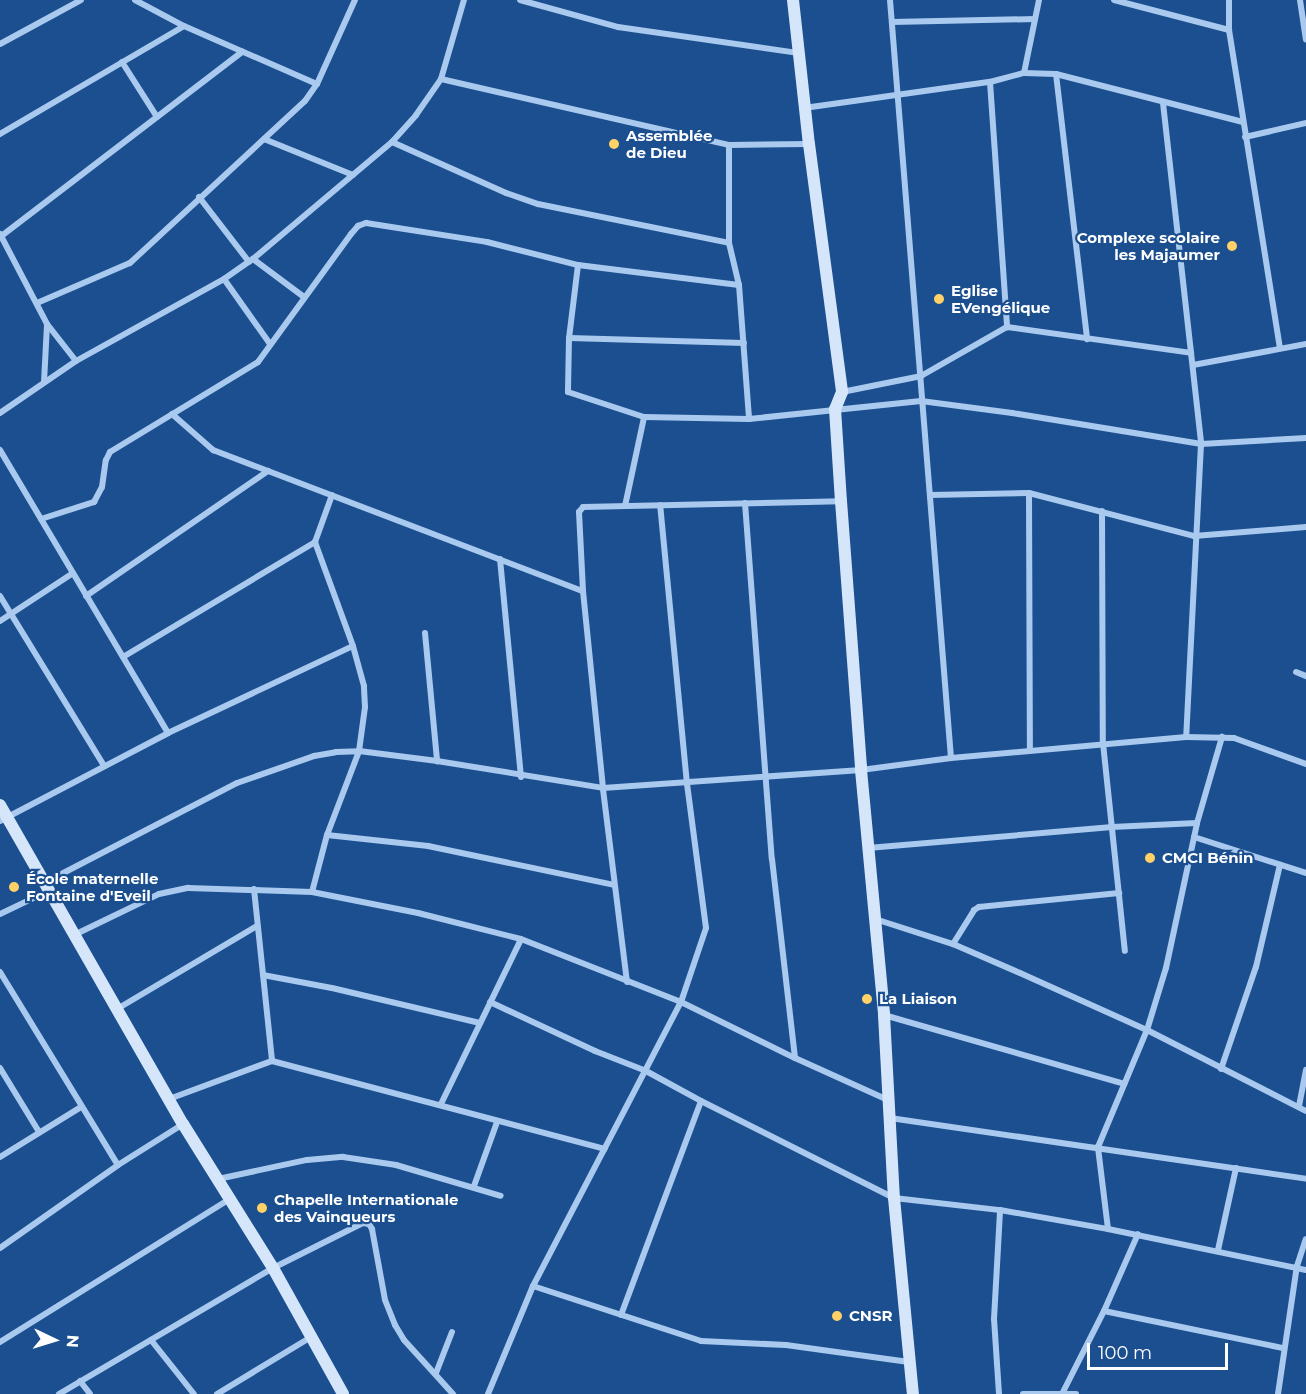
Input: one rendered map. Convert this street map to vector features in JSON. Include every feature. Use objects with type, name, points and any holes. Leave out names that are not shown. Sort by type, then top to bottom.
[{"type":"main road","points":[[794,0],[808,144],[842,392],[835,409],[841,501],[861,770],[884,1015],[894,1198],[913,1394]]},
{"type":"main road","points":[[0,805],[4,819],[46,887],[183,1124],[273,1268],[343,1394]]},
{"type":"street","points":[[0,44],[81,0]]},
{"type":"street","points":[[135,0],[184,26],[317,84]]},
{"type":"street","points":[[37,303],[130,263],[305,101],[317,84],[355,0]]},
{"type":"street","points":[[0,413],[76,361],[224,279],[251,261],[392,142],[416,115],[441,78],[464,0]]},
{"type":"street","points":[[520,0],[618,27],[799,53]]},
{"type":"street","points":[[890,0],[951,758]]},
{"type":"street","points":[[1024,74],[1039,0]]},
{"type":"street","points":[[1114,0],[1229,30]]},
{"type":"street","points":[[1229,0],[1229,30],[1280,348]]},
{"type":"street","points":[[1300,0],[1306,40]]},
{"type":"street","points":[[892,22],[1035,19]]},
{"type":"street","points":[[0,134],[184,26]]},
{"type":"street","points":[[76,361],[47,324],[0,235],[242,51]]},
{"type":"street","points":[[122,62],[157,117]]},
{"type":"street","points":[[804,108],[990,82],[1024,74],[1056,74],[1243,122]]},
{"type":"street","points":[[1056,74],[1087,339]]},
{"type":"street","points":[[441,78],[729,145],[808,144]]},
{"type":"street","points":[[990,82],[1007,327]]},
{"type":"street","points":[[1163,103],[1201,444],[1194,536],[1186,737]]},
{"type":"street","points":[[1245,137],[1306,123]]},
{"type":"street","points":[[264,139],[353,175]]},
{"type":"street","points":[[392,142],[506,193],[538,204],[729,243]]},
{"type":"street","points":[[729,145],[729,243],[740,285],[749,419]]},
{"type":"street","points":[[199,197],[251,261],[304,297]]},
{"type":"street","points":[[41,519],[94,502],[102,487],[106,460],[110,452],[258,362],[351,234],[358,226],[366,223],[486,242],[578,265],[740,285]]},
{"type":"street","points":[[578,265],[569,338],[568,392],[644,417],[749,419],[921,401],[1012,413],[1201,444],[1306,438]]},
{"type":"street","points":[[224,279],[270,344]]},
{"type":"street","points":[[44,382],[47,324]]},
{"type":"street","points":[[842,392],[921,376],[1007,327],[1191,353]]},
{"type":"street","points":[[569,338],[744,343]]},
{"type":"street","points":[[1193,364],[1306,344]]},
{"type":"street","points":[[172,414],[206,446],[583,591]]},
{"type":"street","points":[[625,506],[644,417]]},
{"type":"street","points":[[0,450],[168,733]]},
{"type":"street","points":[[86,596],[268,471]]},
{"type":"street","points":[[930,495],[1029,494],[1194,536],[1306,527]]},
{"type":"street","points":[[1029,494],[1030,750]]},
{"type":"street","points":[[123,657],[315,542],[332,495]]},
{"type":"street","points":[[627,982],[603,788],[583,591],[579,512],[583,507],[841,501]]},
{"type":"street","points":[[745,503],[772,859],[795,1058]]},
{"type":"street","points":[[488,1394],[533,1286],[681,1002],[707,923],[687,784],[660,505]]},
{"type":"street","points":[[1102,511],[1103,743],[1125,951]]},
{"type":"street","points":[[312,892],[327,835],[359,751],[364,728],[364,686],[353,646],[315,542]]},
{"type":"street","points":[[500,559],[521,777]]},
{"type":"street","points":[[0,621],[73,573]]},
{"type":"street","points":[[0,596],[104,766]]},
{"type":"street","points":[[425,633],[437,761]]},
{"type":"street","points":[[4,819],[168,733],[353,646]]},
{"type":"street","points":[[1296,672],[1306,676]]},
{"type":"street","points":[[1108,1228],[1098,1147],[1147,1030],[1174,935],[1197,823],[1222,736]]},
{"type":"street","points":[[0,914],[237,783],[314,756],[359,751],[437,761],[521,777],[603,788],[767,779],[1030,750],[1186,737],[1222,736],[1248,741],[1306,764]]},
{"type":"street","points":[[868,848],[1112,827],[1197,823]]},
{"type":"street","points":[[327,835],[437,848],[614,885]]},
{"type":"street","points":[[1194,837],[1306,873]]},
{"type":"street","points":[[1221,1069],[1256,967],[1280,865]]},
{"type":"street","points":[[74,935],[139,903],[174,889],[312,892],[418,913],[521,939],[681,1002],[795,1058],[888,1100]]},
{"type":"street","points":[[254,889],[272,1062]]},
{"type":"street","points":[[953,944],[974,910],[979,907],[1119,893]]},
{"type":"street","points":[[875,919],[953,944],[1147,1030],[1306,1111]]},
{"type":"street","points":[[117,1008],[257,926]]},
{"type":"street","points":[[441,1104],[521,939]]},
{"type":"street","points":[[0,972],[118,1165]]},
{"type":"street","points":[[263,975],[343,990],[480,1023]]},
{"type":"street","points":[[490,1002],[595,1051],[646,1071],[894,1198],[1000,1210],[1108,1228],[1297,1266],[1306,1270]]},
{"type":"street","points":[[884,1015],[1124,1084]]},
{"type":"street","points":[[169,1100],[272,1062],[441,1104],[497,1122],[605,1149]]},
{"type":"street","points":[[0,1068],[39,1132]]},
{"type":"street","points":[[1299,1106],[1306,1070]]},
{"type":"street","points":[[621,1315],[701,1101]]},
{"type":"street","points":[[0,1157],[81,1107]]},
{"type":"street","points":[[890,1118],[1306,1179]]},
{"type":"street","points":[[474,1186],[497,1122]]},
{"type":"street","points":[[0,1248],[118,1165],[183,1124]]},
{"type":"street","points":[[218,1179],[307,1160],[343,1157],[396,1165],[474,1186],[501,1196]]},
{"type":"street","points":[[1218,1250],[1236,1168]]},
{"type":"street","points":[[0,1342],[230,1198]]},
{"type":"street","points":[[999,1394],[994,1319],[1000,1210]]},
{"type":"street","points":[[59,1394],[273,1268],[363,1223],[369,1224],[372,1229],[375,1259],[385,1299],[395,1324],[409,1347],[436,1373],[453,1394]]},
{"type":"street","points":[[1063,1392],[1104,1311],[1138,1234]]},
{"type":"street","points":[[1278,1394],[1283,1348],[1297,1266],[1306,1239]]},
{"type":"street","points":[[533,1286],[701,1341],[786,1345],[910,1362]]},
{"type":"street","points":[[1104,1311],[1283,1348]]},
{"type":"street","points":[[436,1373],[452,1332]]},
{"type":"street","points":[[217,1394],[312,1337]]},
{"type":"street","points":[[150,1340],[194,1394]]},
{"type":"street","points":[[80,1381],[90,1394]]},
{"type":"street","points":[[1023,1394],[1063,1392],[1076,1394]]},
{"type":"place","name":"Assemblée de Dieu","points":[[614,144]]},
{"type":"place","name":"Complexe scolaire les Majaumer","points":[[1232,246]]},
{"type":"place","name":"Eglise EVengélique","points":[[939,299]]},
{"type":"place","name":"CMCI Bénin","points":[[1150,858]]},
{"type":"place","name":"École maternelle Fontaine d'Eveil","points":[[14,887]]},
{"type":"place","name":"La Liaison","points":[[867,999]]},
{"type":"place","name":"Chapelle Internationale des Vainqueurs","points":[[262,1208]]},
{"type":"place","name":"CNSR","points":[[837,1316]]}]
